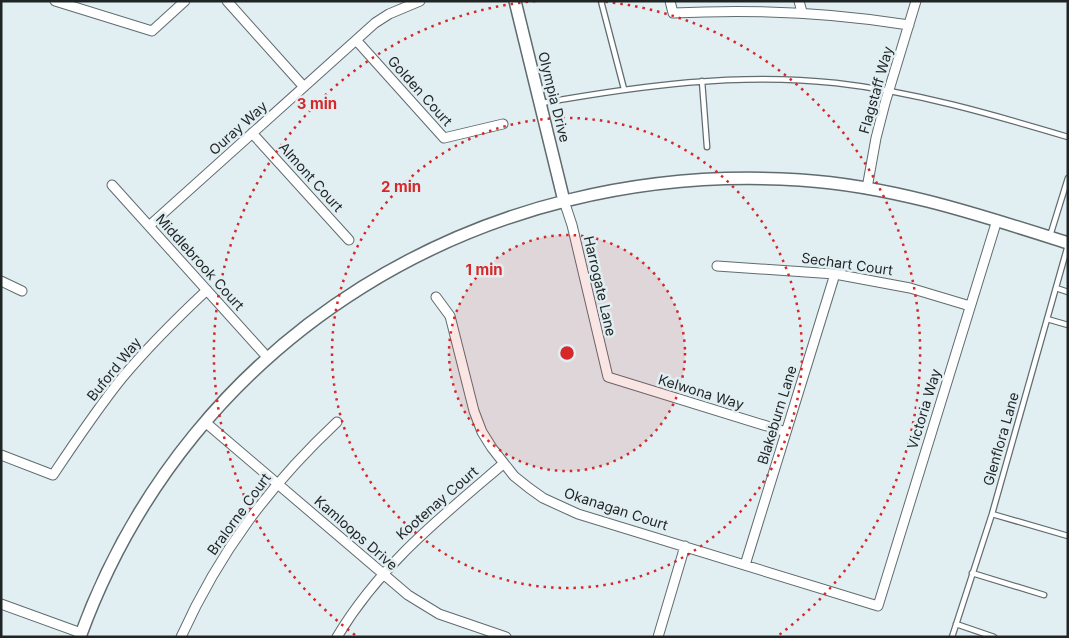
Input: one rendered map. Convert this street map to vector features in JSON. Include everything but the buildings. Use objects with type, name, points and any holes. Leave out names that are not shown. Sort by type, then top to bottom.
[{"type":"street","points":[[55,1],[152,31],[185,1]]},
{"type":"street","points":[[227,1],[304,87]]},
{"type":"street","name":"Ouray Way","points":[[149,226],[375,24],[389,14],[420,1]]},
{"type":"street","name":"Olympia Drive","points":[[515,1],[564,201]]},
{"type":"street","points":[[670,1],[673,14],[721,11],[802,12],[853,16],[909,25]]},
{"type":"street","points":[[799,1],[802,12]]},
{"type":"street","name":"Flagstaff Way","points":[[867,188],[876,138],[916,1]]},
{"type":"street","name":"Golden Court","points":[[356,40],[444,138],[503,124]]},
{"type":"street","name":"Almont Court","points":[[252,133],[349,240]]},
{"type":"street","points":[[1,604],[81,635],[96,595],[129,531],[175,460],[225,400],[268,358],[325,312],[377,278],[418,256],[484,226],[518,214],[564,201],[643,186],[722,179],[801,180],[867,188],[945,205],[1068,244]]},
{"type":"street","name":"Middlebrook Court","points":[[112,184],[268,358]]},
{"type":"street","name":"Harrogate Lane","points":[[564,201],[572,225],[608,377]]},
{"type":"street","name":"Victoria Way","points":[[878,606],[997,220]]},
{"type":"street","name":"Sechart Court","points":[[717,266],[835,274],[910,288],[970,306]]},
{"type":"street","name":"Blakeburn Lane","points":[[745,565],[835,274]]},
{"type":"street","points":[[1,281],[22,291]]},
{"type":"street","name":"Buford Way","points":[[1,456],[53,475],[122,379],[154,342],[206,290]]},
{"type":"street","name":"Okanagan Court","points":[[436,296],[450,316],[479,425],[503,464],[529,488],[563,508],[878,606]]},
{"type":"street","name":"Kelwona Way","points":[[608,377],[786,432]]},
{"type":"street","name":"Kamloops Drive","points":[[205,422],[408,596],[439,614],[506,637]]},
{"type":"street","name":"Bralorne Court","points":[[181,637],[206,586],[227,550],[251,516],[277,483],[337,422]]},
{"type":"street","name":"Kootenay Court","points":[[337,637],[362,599],[382,574],[429,527],[503,464]]},
{"type":"street","points":[[658,637],[685,546]]},
{"type":"lane","points":[[601,1],[624,89]]},
{"type":"lane","points":[[540,103],[624,89],[702,81],[764,79],[834,83],[889,90],[980,110],[1068,137]]},
{"type":"lane","points":[[702,81],[707,147]]},
{"type":"lane","points":[[1050,237],[1068,178]]},
{"type":"lane","name":"Glenflora Lane","points":[[952,637],[992,514],[1068,244]]},
{"type":"lane","points":[[1056,288],[1068,292]]},
{"type":"lane","points":[[1047,319],[1068,325]]},
{"type":"lane","points":[[992,514],[1068,536]]},
{"type":"lane","points":[[972,573],[1044,595]]},
{"type":"lane","points":[[956,624],[994,637]]}]
